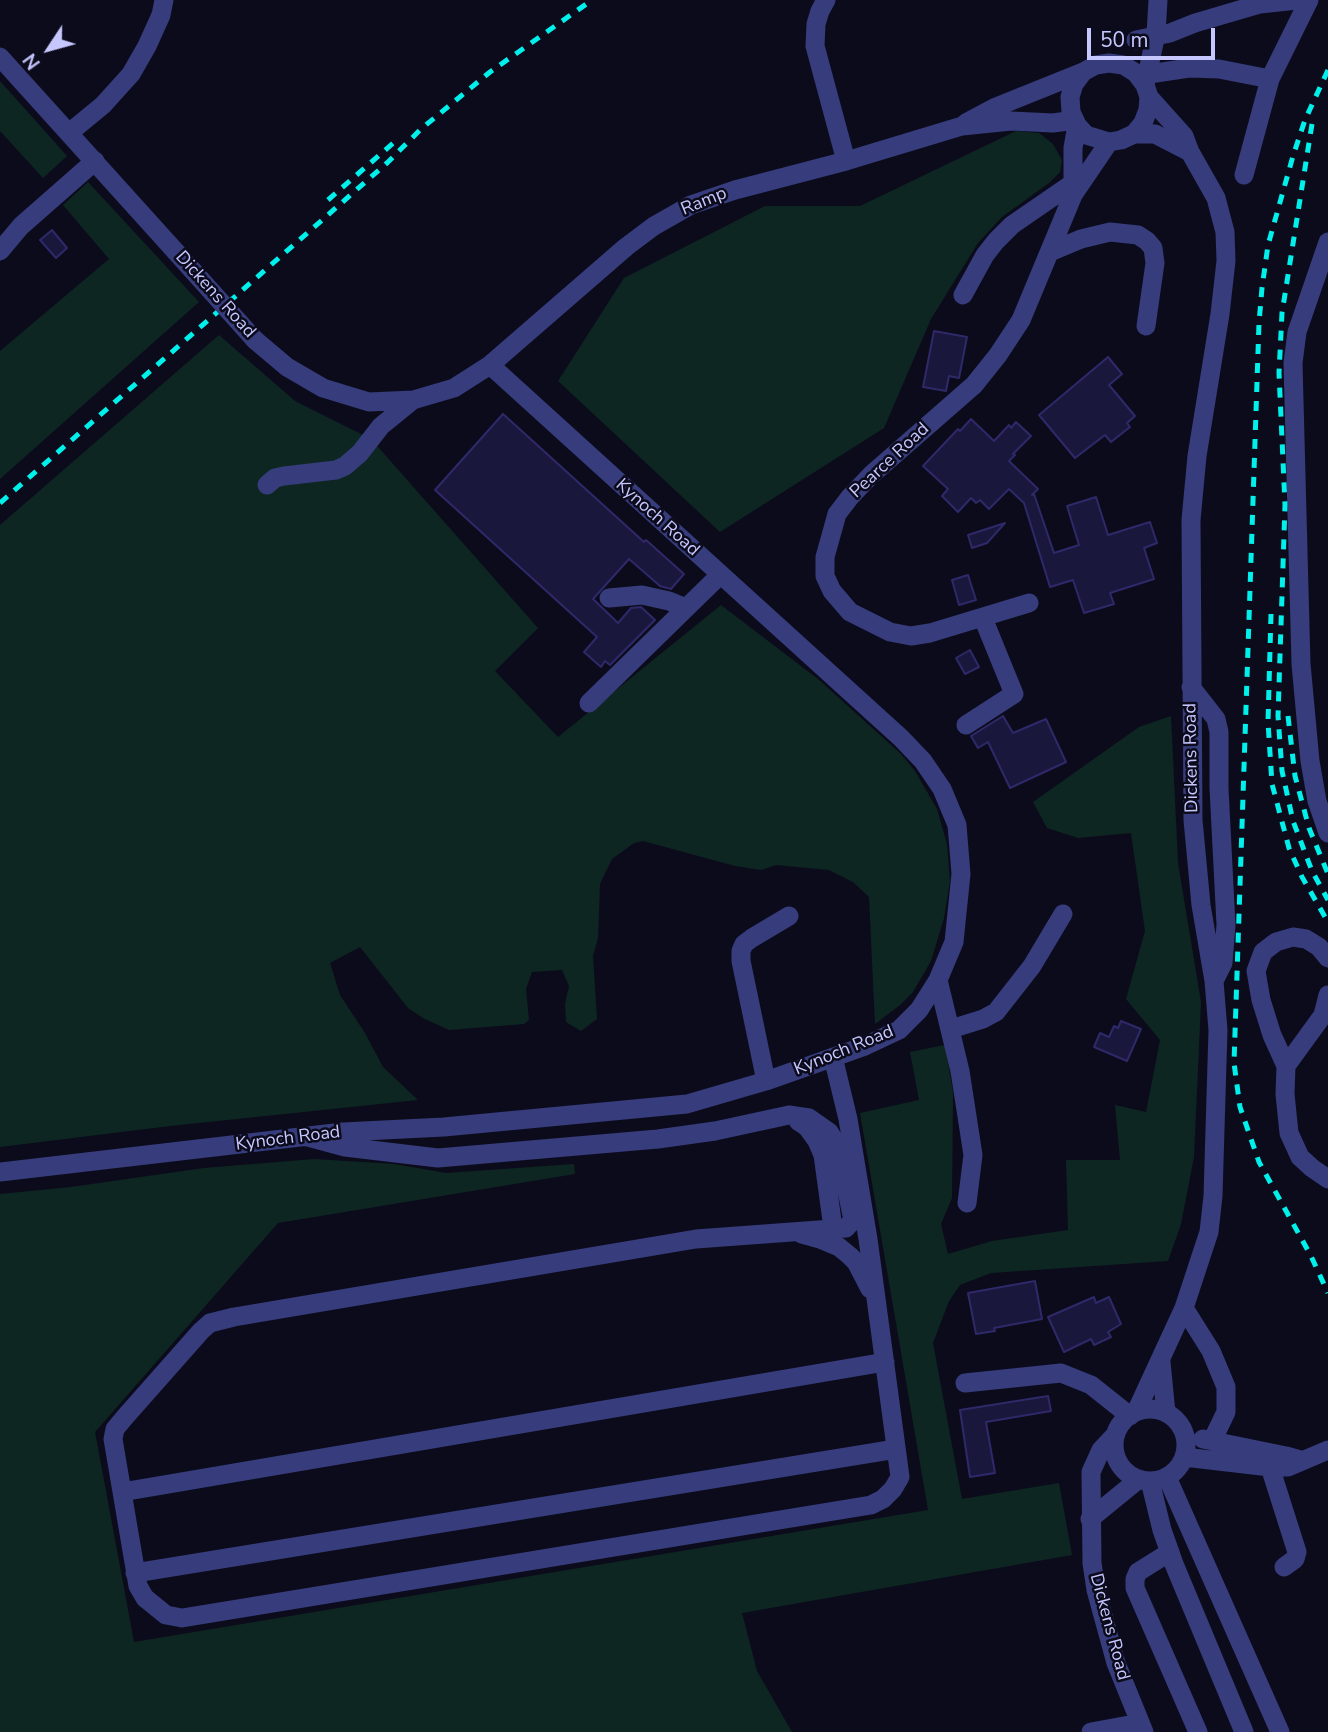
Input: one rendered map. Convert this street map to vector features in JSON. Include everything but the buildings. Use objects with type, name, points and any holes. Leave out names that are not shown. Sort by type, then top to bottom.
[{"type":"street","points":[[69,133],[103,104],[131,74],[161,15],[164,0]]},
{"type":"street","points":[[826,0],[816,24],[815,46],[846,161]]},
{"type":"street","points":[[1134,134],[1143,123],[1148,110],[1157,0]]},
{"type":"street","points":[[1123,65],[1157,0]]},
{"type":"street","points":[[1136,40],[1170,33],[1260,4],[1297,0]]},
{"type":"street","points":[[1244,175],[1270,79],[1310,0]]},
{"type":"street","points":[[1317,0],[1328,2]]},
{"type":"street","name":"Dickens Road","points":[[0,57],[255,340],[287,367],[323,388],[369,402],[413,400],[454,388],[490,365]]},
{"type":"street","points":[[1148,85],[1123,65],[1096,65],[1083,72],[1074,83],[1070,97],[1071,112],[1086,135],[1109,142],[1134,134],[1155,134],[1190,152]]},
{"type":"street","points":[[1148,85],[1189,68],[1219,69],[1270,79]]},
{"type":"street","name":"Ramp","points":[[962,126],[987,111],[1083,72]]},
{"type":"street","name":"Dickens Road","points":[[1133,1414],[1161,1363],[1184,1308],[1209,1231],[1213,1196],[1218,1062],[1214,981],[1201,905],[1193,820],[1191,520],[1197,456],[1220,314],[1226,261],[1225,232],[1216,198],[1184,136],[1148,85]]},
{"type":"street","name":"Ramp","points":[[490,365],[626,247],[682,210],[735,190],[846,161],[962,126],[1011,121],[1076,123]]},
{"type":"street","name":"Pearce Road","points":[[1073,189],[1076,123]]},
{"type":"street","name":"Pearce Road","points":[[1028,603],[930,634],[911,636],[890,632],[849,612],[832,591],[825,576],[825,557],[837,514],[849,497],[974,385],[998,355],[1021,320],[1073,189],[1109,142]]},
{"type":"street","points":[[0,251],[21,226],[94,161]]},
{"type":"street","points":[[963,295],[985,255],[1012,225],[1073,189]]},
{"type":"street","points":[[1050,252],[1081,239],[1110,232],[1138,234],[1146,240],[1153,248],[1154,263],[1146,326]]},
{"type":"street","points":[[1328,242],[1297,332],[1293,363],[1301,664],[1310,761],[1317,802],[1328,833]]},
{"type":"street","name":"Kynoch Road","points":[[0,1172],[343,1132],[444,1127],[687,1104],[832,1058],[899,1030],[919,1010],[938,980],[954,942],[961,873],[957,825],[942,789],[923,761],[901,738],[490,365]]},
{"type":"street","points":[[267,485],[275,478],[336,470],[345,466],[360,453],[381,426],[413,400]]},
{"type":"street","points":[[589,703],[720,575]]},
{"type":"street","points":[[609,598],[642,596],[669,601],[686,608]]},
{"type":"street","points":[[966,725],[1014,694],[983,618]]},
{"type":"street","points":[[1191,687],[1216,719],[1219,732],[1226,925],[1223,963],[1214,981]]},
{"type":"street","points":[[951,1029],[996,1012],[1032,966],[1063,914]]},
{"type":"street","points":[[766,1081],[741,951],[752,937],[789,916]]},
{"type":"street","points":[[1328,958],[1313,943],[1293,937],[1276,942],[1263,952],[1256,971],[1261,1000],[1272,1035],[1286,1066],[1286,1117],[1293,1144],[1300,1157],[1328,1179]]},
{"type":"street","points":[[938,980],[951,1029],[973,1155],[967,1203]]},
{"type":"street","points":[[1286,1066],[1323,1015],[1328,995]]},
{"type":"street","points":[[308,1137],[345,1147],[438,1158],[658,1139],[715,1131],[789,1115],[807,1127],[823,1155],[833,1228],[696,1239],[210,1323],[115,1429],[113,1439],[138,1586],[150,1603],[166,1615],[182,1618],[871,1505],[883,1499],[900,1477],[897,1449],[848,1119],[832,1058]]},
{"type":"street","points":[[791,1231],[820,1238],[850,1255],[863,1274],[877,1306]]},
{"type":"street","points":[[1184,1308],[1206,1342],[1226,1387],[1226,1412],[1212,1441]]},
{"type":"street","points":[[122,1492],[885,1362]]},
{"type":"street","name":"Dickens Road","points":[[1161,1363],[1166,1413]]},
{"type":"street","points":[[965,1383],[1061,1373],[1091,1385],[1133,1414]]},
{"type":"street","points":[[1090,1519],[1152,1479],[1174,1472],[1184,1457],[1185,1435],[1181,1426],[1166,1413],[1151,1409],[1133,1414],[1121,1424],[1116,1434],[1116,1456],[1121,1466],[1152,1479],[1280,1732]]},
{"type":"street","name":"Dickens Road","points":[[1116,1434],[1101,1450],[1091,1472],[1092,1563],[1096,1590],[1116,1663],[1142,1728]]},
{"type":"street","points":[[1185,1435],[1286,1455],[1301,1461]]},
{"type":"street","points":[[135,1573],[897,1449]]},
{"type":"street","points":[[1184,1457],[1289,1467],[1328,1450]]},
{"type":"street","points":[[1270,1467],[1297,1552],[1295,1559],[1284,1567]]},
{"type":"street","points":[[1152,1479],[1170,1552],[1244,1732]]},
{"type":"street","points":[[1170,1552],[1138,1573],[1135,1588],[1198,1732]]},
{"type":"street","points":[[1091,1732],[1142,1728]]},
{"type":"green space","points":[[0,81],[67,156],[43,178],[0,131]]},
{"type":"green space","points":[[1016,131],[1039,133],[1053,144],[1062,160],[1060,172],[1002,217],[978,243],[931,319],[884,428],[720,532],[558,381],[624,278],[765,206],[860,206]]},
{"type":"green space","points":[[88,182],[199,302],[0,479],[0,351],[109,259],[63,205]]},
{"type":"green space","points":[[219,335],[295,401],[371,439],[538,628],[495,671],[558,737],[721,605],[818,679],[901,754],[915,771],[937,809],[947,844],[950,881],[944,918],[931,961],[913,992],[875,1024],[869,897],[853,882],[829,870],[776,865],[761,870],[735,866],[643,841],[634,843],[612,859],[600,884],[598,938],[593,956],[597,1019],[581,1031],[566,1022],[565,1004],[569,986],[562,970],[532,972],[526,989],[529,1020],[524,1024],[449,1030],[408,1008],[360,947],[330,963],[340,995],[383,1067],[418,1100],[0,1147],[0,525]]},
{"type":"green space","points":[[1171,716],[1178,863],[1201,1002],[1194,1157],[1181,1224],[1168,1261],[991,1273],[960,1285],[949,1301],[933,1343],[962,1499],[1059,1483],[1072,1555],[742,1613],[757,1671],[792,1732],[0,1732],[0,1194],[204,1168],[315,1159],[394,1164],[446,1173],[574,1164],[575,1174],[278,1223],[95,1432],[134,1642],[928,1510],[860,1113],[919,1100],[910,1052],[945,1045],[953,1092],[952,1198],[941,1224],[948,1254],[992,1241],[1068,1230],[1066,1160],[1120,1160],[1115,1105],[1146,1112],[1160,1040],[1126,999],[1145,931],[1131,833],[1078,838],[1047,828],[1033,802],[1139,727]]},
{"type":"railway","points":[[0,503],[387,163],[421,129],[490,72],[592,0]]},
{"type":"railway","points":[[1328,70],[1305,120],[1293,156],[1268,245],[1262,288],[1234,1063],[1240,1107],[1259,1162],[1311,1256],[1328,1293]]},
{"type":"railway","points":[[1312,124],[1282,313],[1279,373],[1285,505],[1278,716],[1282,771],[1293,821],[1312,871],[1328,900]]},
{"type":"railway","points":[[328,200],[399,138]]},
{"type":"railway","points":[[1271,614],[1268,722],[1272,784],[1289,848],[1328,922]]},
{"type":"railway","points":[[1288,716],[1295,776],[1309,828],[1328,874]]}]
